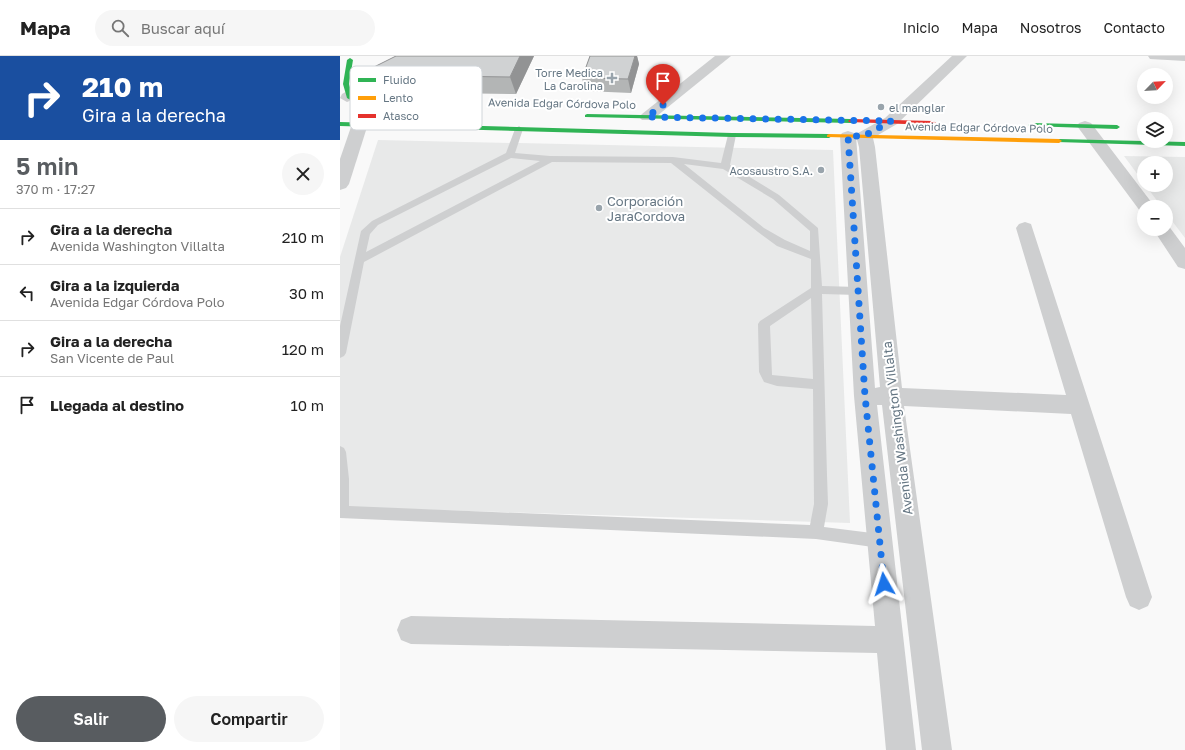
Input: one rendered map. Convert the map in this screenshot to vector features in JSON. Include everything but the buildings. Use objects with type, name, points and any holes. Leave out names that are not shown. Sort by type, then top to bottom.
[{"type":"main road","points":[[347,97],[342,87],[342,81],[353,58]]},
{"type":"main road","points":[[340,69],[353,58]]},
{"type":"main road","name":"Avenida Edgar Córdova Polo","points":[[576,116],[945,123]]},
{"type":"main road","name":"Avenida Edgar Córdova Polo","points":[[340,124],[350,120]]},
{"type":"main road","name":"Avenida Edgar Córdova Polo","points":[[1021,124],[1128,127]]},
{"type":"main road","name":"Avenida Edgar Córdova Polo","points":[[482,126],[519,129],[732,135],[856,136],[1185,144]]},
{"type":"street","points":[[404,66],[422,56]]},
{"type":"street","points":[[647,117],[724,56]]},
{"type":"street","points":[[856,136],[891,121],[960,56]]},
{"type":"street","points":[[1155,56],[1185,57]]},
{"type":"street","points":[[1085,126],[1098,141],[1141,200]]},
{"type":"street","points":[[340,184],[354,130]]},
{"type":"street","name":"Avenida Washington Villalta","points":[[856,136],[858,291],[865,396],[901,750]]},
{"type":"street","name":"Avenida Washington Villalta","points":[[856,136],[867,147],[892,396],[937,750]]},
{"type":"street","points":[[1024,228],[1139,597]]},
{"type":"street","points":[[1167,236],[1185,262]]},
{"type":"street","points":[[865,396],[1080,405]]},
{"type":"street","points":[[411,630],[890,640]]},
{"type":"lane","points":[[510,155],[519,129]]},
{"type":"lane","points":[[725,166],[732,135]]},
{"type":"lane","points":[[340,353],[358,260],[365,233],[375,223],[510,155],[550,159],[673,160],[725,166],[776,196],[815,230],[821,490],[821,504],[816,532]]},
{"type":"lane","points":[[358,260],[550,159]]},
{"type":"lane","points":[[673,160],[761,230],[781,243],[815,257]]},
{"type":"lane","points":[[818,384],[768,379],[765,372],[764,324],[816,290],[858,291]]},
{"type":"lane","points":[[340,452],[343,478],[341,512],[816,532],[880,541]]},
{"type":"shaded area","points":[[378,140],[833,150],[850,523],[340,507],[340,257]]},
{"type":"shaded area","points":[[1124,156],[1137,156],[1137,174]]},
{"type":"shaded area","points":[[1173,157],[1185,157],[1185,238],[1173,222],[1173,200],[1157,200],[1150,192],[1173,192]]},
{"type":"traffic: fast","points":[[350,60],[346,84],[350,98]]},
{"type":"traffic: fast","points":[[587,116],[851,121]]},
{"type":"traffic: fast","points":[[340,124],[350,124]]},
{"type":"traffic: fast","points":[[1031,125],[1117,127]]},
{"type":"traffic: fast","points":[[482,128],[732,135],[829,136]]},
{"type":"traffic: fast","points":[[1059,141],[1185,144]]},
{"type":"traffic: slow","points":[[829,136],[1059,141]]},
{"type":"traffic: jam","points":[[851,121],[933,123]]},
{"type":"place","name":"Torre Medica La Carolina","points":[[612,78]]},
{"type":"place","name":"el manglar","points":[[881,107]]},
{"type":"place","name":"Acosaustro S.A.","points":[[821,170]]},
{"type":"place","name":"Corporación JaraCordova","points":[[599,208]]},
{"type":"route","points":[[663,105],[647,117],[891,121],[864,136],[848,136],[865,396],[884,584]]}]
